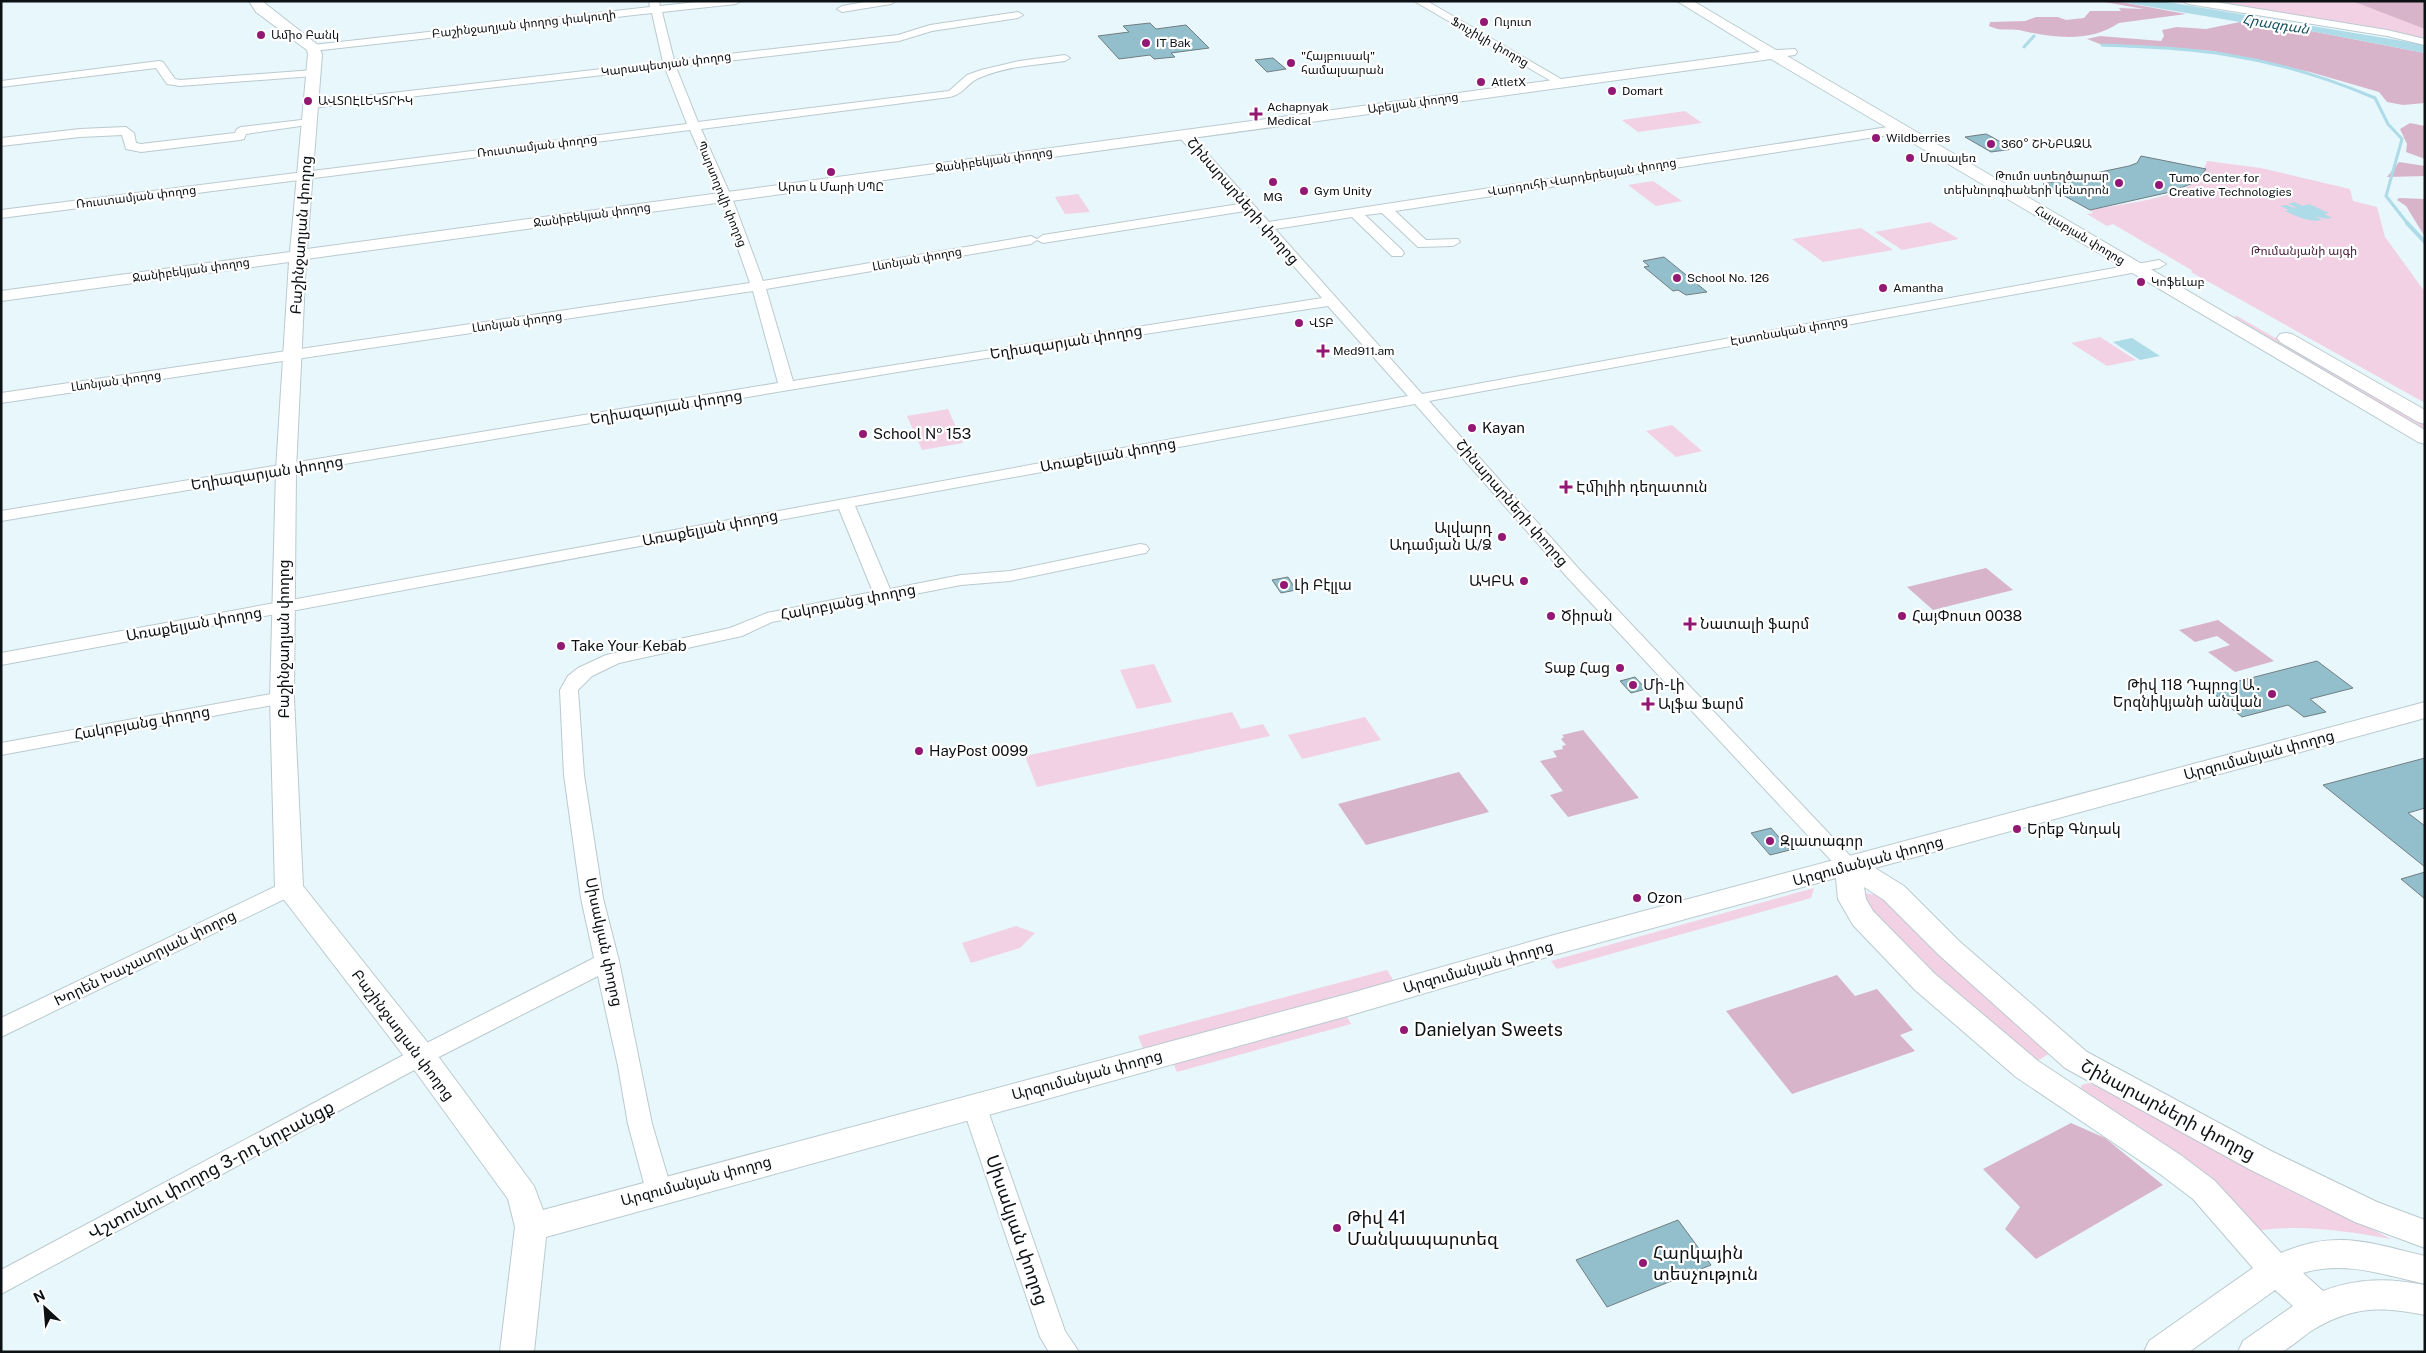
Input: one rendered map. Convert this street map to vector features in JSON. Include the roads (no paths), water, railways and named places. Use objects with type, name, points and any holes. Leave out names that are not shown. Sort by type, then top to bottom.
[{"type":"main road","points":[[255,1],[266,13],[313,48]]},
{"type":"main road","name":"Հալաբյան փողոց","points":[[1683,1],[1717,10],[2425,418]]},
{"type":"main road","name":"Հալաբյան փողոց","points":[[1701,7],[1774,54],[2425,438]]},
{"type":"main road","name":"Բաշինջաղյան փողոց","points":[[313,48],[312,105],[298,255],[286,470],[282,698],[289,888],[421,1056],[524,1195],[531,1227]]},
{"type":"main road","name":"Աբելյան փողոց","points":[[1184,134],[1790,52]]},
{"type":"main road","name":"Ջանիբեկյան փողոց","points":[[1,296],[1184,134]]},
{"type":"main road","name":"Արզումանյան փողոց","points":[[531,1227],[1351,1004],[1554,945],[2425,710]]},
{"type":"main road","points":[[1848,866],[1852,899],[1862,918],[1925,982],[2027,1069],[2171,1165],[2204,1190],[2276,1270],[2318,1307]]},
{"type":"main road","name":"Շինարարների փողոց","points":[[1848,866],[1863,873],[1894,893],[1949,948],[2076,1060],[2260,1160],[2366,1212],[2425,1234]]},
{"type":"main road","points":[[517,1352],[531,1227]]},
{"type":"main road","points":[[2161,1352],[2276,1270],[2299,1260],[2325,1253],[2358,1254],[2425,1270]]},
{"type":"main road","points":[[2255,1352],[2318,1307],[2364,1293],[2394,1294],[2425,1300]]},
{"type":"street","name":"Բաշինջաղյան փողոց փակուղի","points":[[313,48],[655,6],[736,1]]},
{"type":"street","points":[[842,9],[891,1]]},
{"type":"street","name":"Ֆուչիկի փողոց","points":[[1419,1],[1562,83]]},
{"type":"street","points":[[2188,1],[2387,33],[2425,42]]},
{"type":"street","name":"Պարսողովի փողոց","points":[[655,6],[670,64],[694,127],[726,197],[758,286],[787,387]]},
{"type":"street","name":"Կարապետյան փողոց","points":[[312,105],[899,38],[930,28],[1018,15]]},
{"type":"street","name":"Ռուստամյան փողոց","points":[[1,214],[955,93],[973,76],[1000,67],[1065,58]]},
{"type":"street","points":[[1,84],[159,64],[171,82],[180,83],[314,73]]},
{"type":"street","points":[[1,142],[80,133],[126,131],[130,146],[141,148],[240,136],[241,131],[310,122]]},
{"type":"street","name":"Վարդուհի Վարդերեսյան փողոց","points":[[1264,227],[1901,129]]},
{"type":"street","name":"Շինարարների փողոց","points":[[1184,134],[1246,207],[1574,573],[1848,866]]},
{"type":"street","name":"Լևոնյան փողոց","points":[[1,398],[758,286],[1246,207]]},
{"type":"street","points":[[1385,208],[1423,244],[1453,242]]},
{"type":"street","points":[[1355,213],[1396,254]]},
{"type":"street","name":"Էստոնական փողոց","points":[[1419,398],[2159,264]]},
{"type":"street","name":"Եղիազարյան փողոց","points":[[1,516],[922,364],[1332,302]]},
{"type":"street","name":"Առաքելյան փողոց","points":[[1,659],[1419,398]]},
{"type":"street","points":[[845,503],[884,596]]},
{"type":"street","name":"Հակոբյանց փողոց","points":[[569,690],[585,672],[613,659],[736,632],[767,618],[961,580],[1010,576],[1140,549]]},
{"type":"street","name":"Սիսակյան փողոց","points":[[569,690],[574,774],[592,898],[608,961],[636,1094],[640,1124],[659,1191]]},
{"type":"street","name":"Հակոբյանց փողոց","points":[[1,749],[282,698]]},
{"type":"street","name":"Խորեն Խաչատրյան փողոց","points":[[1,1028],[289,888]]},
{"type":"street","name":"Վշտունու փողոց 3-րդ նրբանցք","points":[[1,1283],[421,1056],[608,961]]},
{"type":"street","name":"Սիսակյան փողոց","points":[[974,1105],[1054,1337],[1065,1352]]},
{"type":"water","name":"Հրազդան","points":[[2116,1],[2161,1],[2421,44],[2425,46],[2425,53],[2280,25],[2240,22]]},
{"type":"water","points":[[2294,202],[2303,206],[2309,204],[2329,213],[2324,214],[2332,218],[2326,219],[2315,216],[2322,220],[2309,220],[2285,211],[2289,210],[2280,206],[2286,205],[2295,208],[2288,204]]},
{"type":"water","points":[[2132,338],[2160,356],[2140,360],[2113,342]]},
{"type":"waterway","points":[[2024,47],[2034,36]]},
{"type":"waterway","points":[[2102,45],[2181,49],[2247,58],[2303,72],[2375,98],[2388,124],[2402,139],[2386,196],[2408,224]]},
{"type":"waterway","points":[[2407,223],[2425,242]]},
{"type":"place","name":"Ույուտ","points":[[1484,22]]},
{"type":"place","name":"Ամիօ Բանկ","points":[[261,35]]},
{"type":"place","name":"IT Bak","points":[[1146,43]]},
{"type":"place","name":"\"Հայբուսակ\" համալսարան","points":[[1291,63]]},
{"type":"place","name":"AtletX","points":[[1481,82]]},
{"type":"place","name":"Domart","points":[[1612,91]]},
{"type":"place","name":"ԱՎՏՈԷԼԵԿՏՐԻԿ","points":[[308,101]]},
{"type":"place","name":"Achapnyak Medical","points":[[1256,114]]},
{"type":"place","name":"Wildberries","points":[[1876,138]]},
{"type":"place","name":"360° ՇԻՆԲԱԶԱ","points":[[1991,144]]},
{"type":"place","name":"Մուսալեռ","points":[[1910,158]]},
{"type":"place","name":"Արտ և Մարի ՍՊԸ","points":[[831,172]]},
{"type":"place","name":"MG","points":[[1273,182]]},
{"type":"place","name":"Թումո ստեղծարար տեխնոլոգիաների կենտրոն","points":[[2119,183]]},
{"type":"place","name":"Tumo Center for Creative Technologies","points":[[2159,185]]},
{"type":"place","name":"Gym Unity","points":[[1304,191]]},
{"type":"place","name":"School No. 126","points":[[1677,278]]},
{"type":"place","name":"ԿոֆեԼաբ","points":[[2141,282]]},
{"type":"place","name":"Amantha","points":[[1883,288]]},
{"type":"place","name":"ՎՏԲ","points":[[1299,323]]},
{"type":"place","name":"Med911.am","points":[[1323,351]]},
{"type":"place","name":"Kayan","points":[[1472,428]]},
{"type":"place","name":"School № 153","points":[[863,434]]},
{"type":"place","name":"Էմիլիի դեղատուն","points":[[1566,487]]},
{"type":"place","name":"Ալվարդ Ադամյան Ա/Ձ","points":[[1502,537]]},
{"type":"place","name":"ԱԿԲԱ","points":[[1524,581]]},
{"type":"place","name":"Լի Բէլլա","points":[[1284,585]]},
{"type":"place","name":"Ծիրան","points":[[1551,616]]},
{"type":"place","name":"ՀայՓոստ 0038","points":[[1902,616]]},
{"type":"place","name":"Նատալի ֆարմ","points":[[1690,624]]},
{"type":"place","name":"Take Your Kebab","points":[[561,646]]},
{"type":"place","name":"Տաք Հաց","points":[[1620,668]]},
{"type":"place","name":"Մի-Լի","points":[[1633,685]]},
{"type":"place","name":"Թիվ 118 Դպրոց Ա․ Երզնիկյանի անվան","points":[[2272,694]]},
{"type":"place","name":"Ալֆա Ֆարմ","points":[[1648,704]]},
{"type":"place","name":"HayPost 0099","points":[[919,751]]},
{"type":"place","name":"Երեք Գնդակ","points":[[2017,829]]},
{"type":"place","name":"Զլատագոր","points":[[1770,841]]},
{"type":"place","name":"Ozon","points":[[1637,898]]},
{"type":"place","name":"Danielyan Sweets","points":[[1404,1030]]},
{"type":"place","name":"Թիվ 41 Մանկապարտեզ","points":[[1337,1228]]},
{"type":"place","name":"Հարկային տեսչություն","points":[[1643,1263]]},
{"type":"park label","name":"Թումանյանի այգի","points":[[2304,251]]}]
